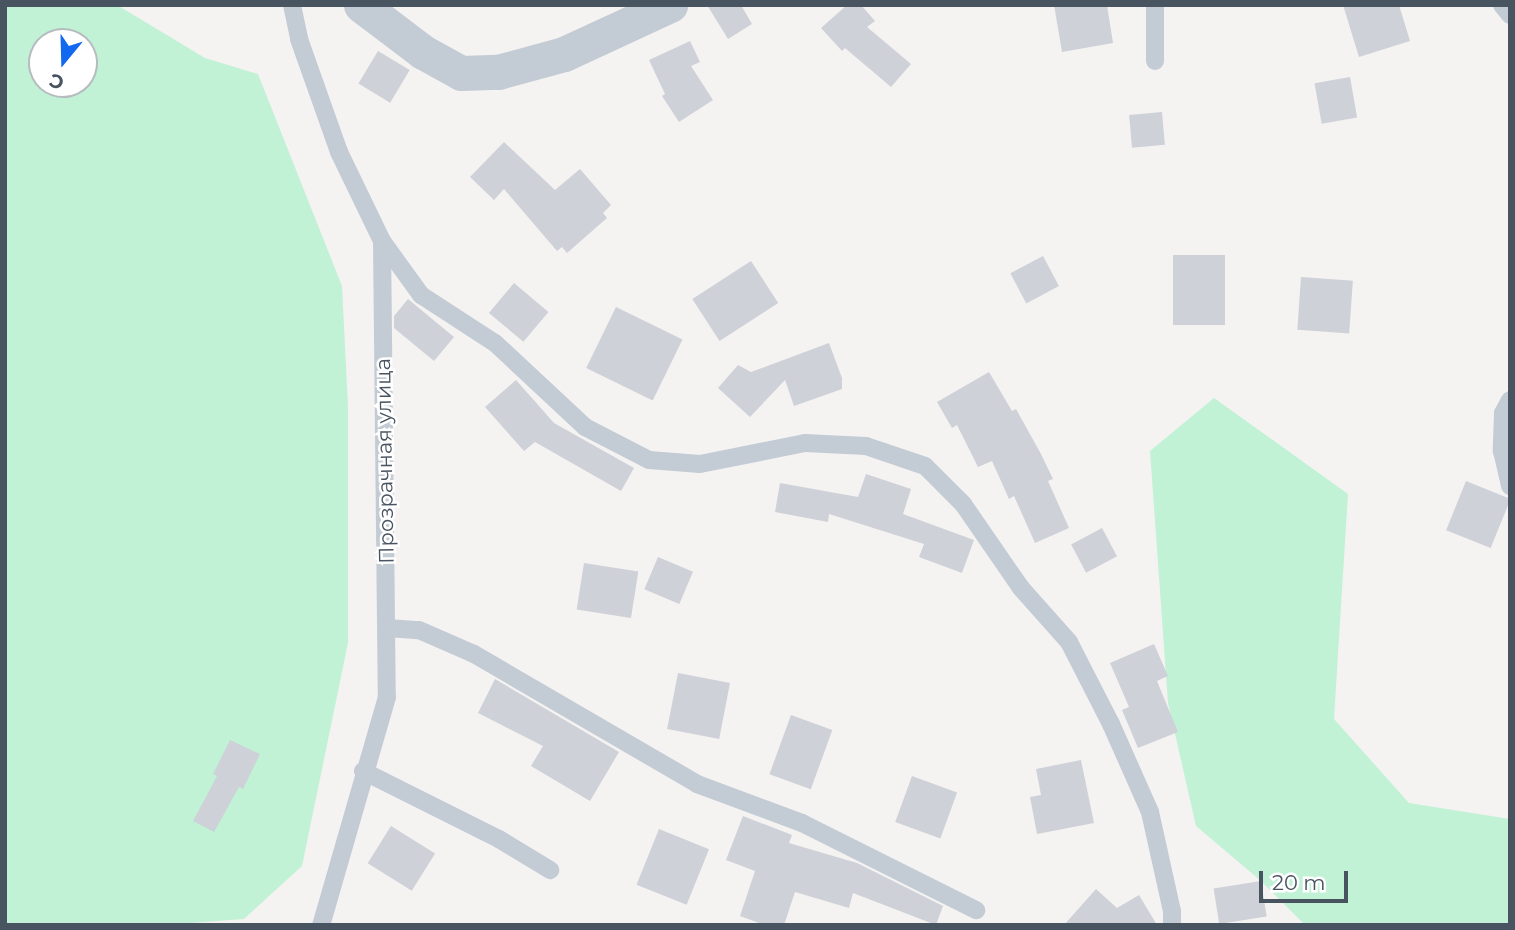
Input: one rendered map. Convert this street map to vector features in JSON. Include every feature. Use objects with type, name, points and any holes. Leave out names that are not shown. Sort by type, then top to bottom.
[{"type":"street","points":[[361,5],[423,52],[461,73],[498,72],[564,54],[670,5]]},
{"type":"lane","name":"Прозрачная улица","points":[[292,5],[299,39],[339,152],[382,241],[387,696],[363,771],[321,925]]},
{"type":"lane","points":[[1155,61],[1156,5]]},
{"type":"lane","points":[[1502,5],[1510,15]]},
{"type":"lane","points":[[382,241],[421,295],[495,343],[585,427],[649,460],[700,464],[805,443],[866,446],[925,466],[963,504],[1020,587],[1069,642],[1111,724],[1150,812],[1172,911],[1172,925]]},
{"type":"lane","points":[[1510,400],[1503,413],[1502,451],[1510,486]]},
{"type":"lane","points":[[387,628],[419,630],[474,654],[697,784],[802,823],[976,910]]},
{"type":"lane","points":[[363,771],[499,839],[550,870]]},
{"type":"green space","points":[[5,5],[117,5],[205,58],[258,74],[342,286],[348,406],[348,643],[302,866],[244,919],[162,925],[5,925]]},
{"type":"green space","points":[[1214,398],[1348,494],[1334,719],[1409,803],[1510,819],[1510,925],[1305,925],[1261,881],[1196,826],[1168,703],[1150,451]]},
{"type":"building","points":[[707,5],[741,5],[752,24],[728,39]]},
{"type":"building","points":[[847,5],[861,5],[875,21],[867,27],[911,64],[891,87],[845,48],[842,51],[821,28]]},
{"type":"building","points":[[1054,5],[1107,5],[1113,43],[1062,52]]},
{"type":"building","points":[[1343,5],[1399,5],[1410,41],[1359,57]]},
{"type":"building","points":[[690,41],[700,62],[691,66],[713,100],[679,122],[662,96],[665,94],[649,60]]},
{"type":"building","points":[[378,51],[410,70],[390,103],[358,84]]},
{"type":"building","points":[[1350,77],[1357,117],[1322,124],[1315,83]]},
{"type":"building","points":[[1162,112],[1165,145],[1132,148],[1129,115]]},
{"type":"building","points":[[504,142],[555,190],[580,169],[611,205],[603,213],[607,218],[567,253],[562,247],[557,251],[504,189],[494,200],[470,177]]},
{"type":"building","points":[[1173,255],[1225,255],[1225,325],[1173,325]]},
{"type":"building","points":[[1043,256],[1059,286],[1026,303],[1010,273]]},
{"type":"building","points":[[751,261],[778,303],[720,341],[692,299]]},
{"type":"building","points":[[1301,277],[1353,281],[1349,333],[1297,330]]},
{"type":"building","points":[[514,283],[548,312],[523,342],[489,313]]},
{"type":"building","points":[[408,299],[454,337],[434,361],[394,328],[394,316]]},
{"type":"building","points":[[616,307],[683,339],[653,401],[586,368]]},
{"type":"building","points":[[829,343],[842,378],[842,389],[794,406],[785,380],[750,417],[718,388],[738,365],[751,372]]},
{"type":"building","points":[[989,372],[1012,411],[1016,409],[1041,454],[1053,479],[1048,481],[1069,528],[1035,543],[1014,496],[1009,499],[992,461],[978,467],[957,425],[952,428],[937,402]]},
{"type":"building","points":[[516,380],[554,423],[634,468],[621,491],[535,442],[524,451],[485,407]]},
{"type":"building","points":[[866,474],[911,489],[903,514],[974,540],[962,573],[919,557],[924,544],[829,514],[828,522],[775,512],[780,483],[858,497]]},
{"type":"building","points":[[1466,481],[1510,499],[1491,548],[1446,530]]},
{"type":"building","points":[[1102,528],[1117,556],[1086,573],[1071,544]]},
{"type":"building","points":[[658,557],[693,572],[679,604],[644,589]]},
{"type":"building","points":[[584,563],[638,572],[631,618],[577,609]]},
{"type":"building","points":[[1154,644],[1168,676],[1157,681],[1178,732],[1138,748],[1122,710],[1129,707],[1110,663]]},
{"type":"building","points":[[678,673],[730,683],[719,739],[667,729]]},
{"type":"building","points":[[495,679],[619,752],[590,801],[531,766],[543,746],[478,713]]},
{"type":"building","points":[[791,715],[832,730],[811,789],[769,774]]},
{"type":"building","points":[[230,740],[260,754],[243,789],[239,787],[214,832],[193,821],[217,776],[213,774]]},
{"type":"building","points":[[1081,760],[1094,823],[1037,834],[1030,797],[1041,795],[1036,769]]},
{"type":"building","points":[[912,776],[957,792],[940,838],[895,822]]},
{"type":"building","points":[[743,816],[792,835],[789,843],[857,863],[943,906],[936,925],[853,893],[849,908],[795,892],[784,925],[765,925],[740,916],[755,871],[726,860]]},
{"type":"building","points":[[391,826],[435,854],[412,891],[368,863]]},
{"type":"building","points":[[659,829],[709,849],[687,905],[637,885]]},
{"type":"building","points":[[1261,881],[1267,917],[1219,924],[1214,889]]},
{"type":"building","points":[[1096,889],[1117,908],[1139,895],[1157,925],[1064,925]]}]
